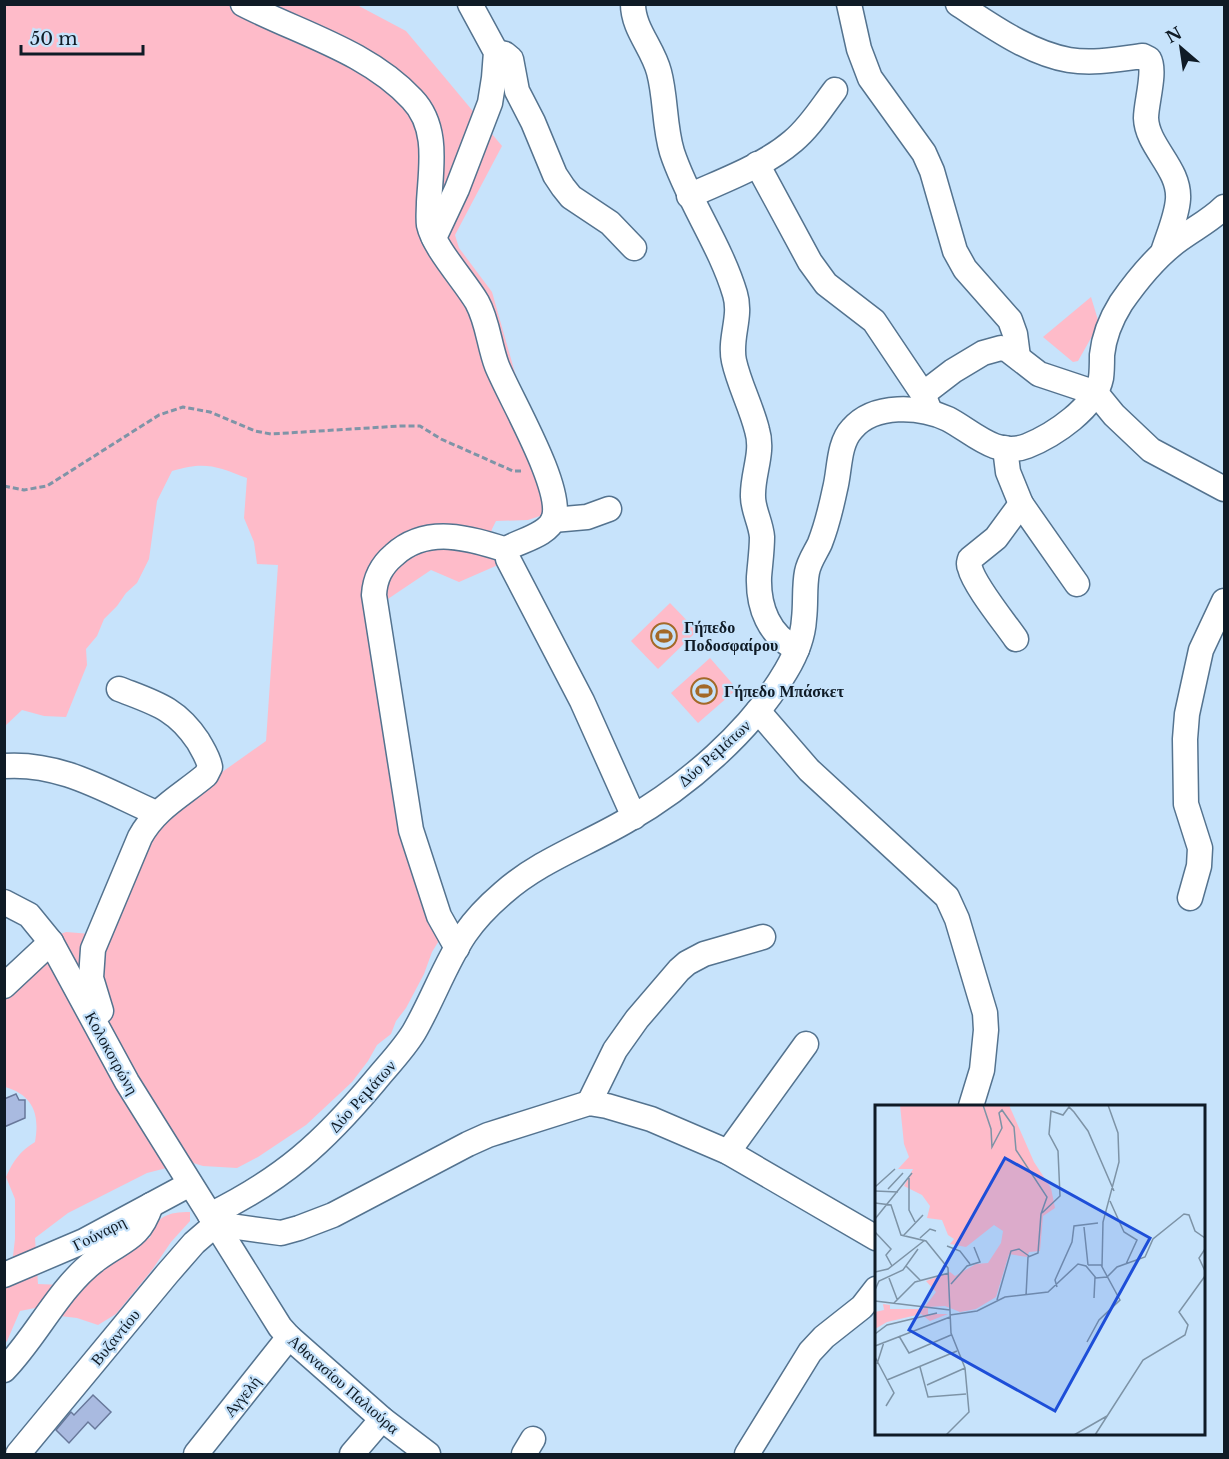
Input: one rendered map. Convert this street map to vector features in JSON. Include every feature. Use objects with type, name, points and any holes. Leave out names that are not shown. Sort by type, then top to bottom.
[{"type":"street","points":[[243,4],[341,48],[390,80],[412,99],[423,113],[432,145],[429,225],[434,238],[477,303],[486,323],[498,369],[548,479],[554,505],[553,520]]},
{"type":"street","points":[[434,238],[490,103],[494,78],[496,52],[470,4]]},
{"type":"street","points":[[633,4],[635,20],[659,71],[667,134],[689,196],[723,264],[737,303],[738,315],[732,345],[734,360],[758,431],[760,447],[753,497],[762,536],[759,577],[763,610],[777,635],[797,649]]},
{"type":"street","points":[[849,4],[859,49],[870,78],[924,153],[932,171],[955,250],[965,269],[1010,321],[1015,334],[1018,357]]},
{"type":"street","points":[[958,4],[1034,49],[1053,56],[1098,62],[1143,56],[1149,59],[1152,69],[1147,98],[1148,126],[1174,178],[1178,199],[1163,252]]},
{"type":"street","points":[[496,52],[505,54],[511,59],[517,91],[533,122],[555,175],[563,187],[571,197],[610,223],[634,248]]},
{"type":"street","points":[[689,196],[757,164],[793,141],[807,127],[835,90]]},
{"type":"street","points":[[757,164],[810,262],[826,284],[874,321],[927,404],[953,371],[988,351],[1001,348],[1008,350],[1039,374],[1096,393],[1122,423],[1151,450],[1224,489]]},
{"type":"street","points":[[1077,584],[1021,504],[1008,472],[1005,448],[1022,448],[1037,441],[1080,413],[1096,393],[1100,382],[1107,329],[1120,305],[1163,252],[1224,207]]},
{"type":"street","name":"Δύο Ρεμάτων","points":[[213,1220],[286,1171],[333,1128],[404,1047],[427,1009],[468,929],[481,915],[520,879],[543,864],[634,817],[696,772],[758,711],[789,667],[797,649],[804,621],[807,573],[826,527],[843,446],[848,434],[857,424],[878,413],[927,404],[988,444],[1005,448]]},
{"type":"street","points":[[1016,639],[976,580],[969,563],[970,559],[996,538],[1021,504]]},
{"type":"street","points":[[457,948],[439,916],[411,830],[374,595],[375,580],[385,562],[401,548],[420,539],[456,537],[507,550],[541,531],[553,520],[587,516],[609,509]]},
{"type":"street","points":[[507,550],[508,559],[582,701],[634,817]]},
{"type":"street","points":[[1190,898],[1199,866],[1200,849],[1186,804],[1187,714],[1201,650],[1224,601]]},
{"type":"street","points":[[119,689],[173,713],[189,728],[209,760],[210,767],[206,775],[156,813],[147,823],[97,936],[90,967],[92,986],[98,1005],[140,1082],[142,1106]]},
{"type":"street","points":[[758,711],[809,770],[947,897],[957,919],[985,1013],[986,1030],[982,1070],[972,1105]]},
{"type":"street","points":[[4,766],[42,767],[76,777],[156,813]]},
{"type":"street","name":"Κολοκοτρώνη","points":[[4,902],[29,915],[51,942],[127,1083],[213,1220]]},
{"type":"street","points":[[589,1103],[615,1050],[679,970],[704,954],[762,937]]},
{"type":"street","points":[[4,986],[51,942]]},
{"type":"street","points":[[728,1152],[806,1044]]},
{"type":"street","points":[[213,1220],[281,1233],[299,1228],[333,1215],[468,1144],[589,1103],[616,1108],[651,1119],[728,1152],[875,1237]]},
{"type":"street","name":"Γούναρη","points":[[4,1275],[84,1241],[190,1184]]},
{"type":"street","points":[[4,1370],[79,1275],[97,1259],[140,1230],[151,1205]]},
{"type":"street","name":"Αθανασίου Παλιούρα","points":[[213,1220],[272,1315],[289,1337],[382,1419],[428,1455]]},
{"type":"street","name":"Βυζαντίου","points":[[18,1455],[213,1220]]},
{"type":"street","points":[[747,1455],[810,1352],[824,1337],[858,1312],[875,1290]]},
{"type":"street","name":"Αγγελή","points":[[196,1455],[289,1337]]},
{"type":"street","points":[[352,1455],[382,1419]]},
{"type":"path","points":[[4,486],[24,490],[47,486],[159,415],[183,407],[210,412],[255,431],[271,434],[420,426],[441,439],[513,471],[537,472],[548,479]]},
{"type":"shaded area","points":[[5,5],[357,5],[406,31],[502,146],[455,235],[459,248],[492,292],[515,373],[539,435],[560,476],[559,499],[546,514],[528,520],[496,521],[488,546],[498,565],[459,582],[431,570],[370,611],[443,934],[391,1034],[377,1045],[352,1082],[306,1125],[258,1157],[237,1168],[203,1166],[190,1162],[147,1173],[68,1213],[35,1238],[38,1284],[62,1285],[135,1239],[150,1238],[159,1220],[169,1214],[190,1212],[190,1221],[116,1314],[98,1325],[77,1318],[60,1316],[40,1307],[20,1311],[5,1343],[5,1276],[11,1273],[15,1239],[15,1199],[6,1177],[18,1157],[35,1142],[36,1123],[35,1114],[28,1101],[22,1095],[5,1087],[5,1000],[55,936],[66,932],[91,934],[148,840],[191,794],[266,741],[278,565],[257,564],[254,542],[244,518],[247,478],[210,466],[193,466],[172,471],[157,501],[149,559],[137,583],[104,619],[97,636],[86,649],[87,665],[66,717],[44,716],[22,710],[5,726]]},
{"type":"shaded area","points":[[1091,297],[1098,320],[1095,331],[1078,361],[1073,362],[1043,337]]},
{"type":"shaded area","name":"Γήπεδο Ποδοσφαίρου","points":[[670,603],[697,631],[658,669],[631,641]]},
{"type":"shaded area","name":"Γήπεδο Μπάσκετ","points":[[710,658],[737,689],[698,723],[671,693]]},
{"type":"building","points":[[16,1094],[19,1100],[25,1100],[25,1118],[4,1127],[4,1099]]},
{"type":"building","points":[[93,1395],[111,1412],[95,1429],[88,1422],[69,1443],[56,1430],[71,1412],[74,1415]]},
{"type":"place","name":"Γήπεδο Ποδοσφαίρου","points":[[664,636]]},
{"type":"place","name":"Γήπεδο Μπάσκετ","points":[[704,691]]}]
